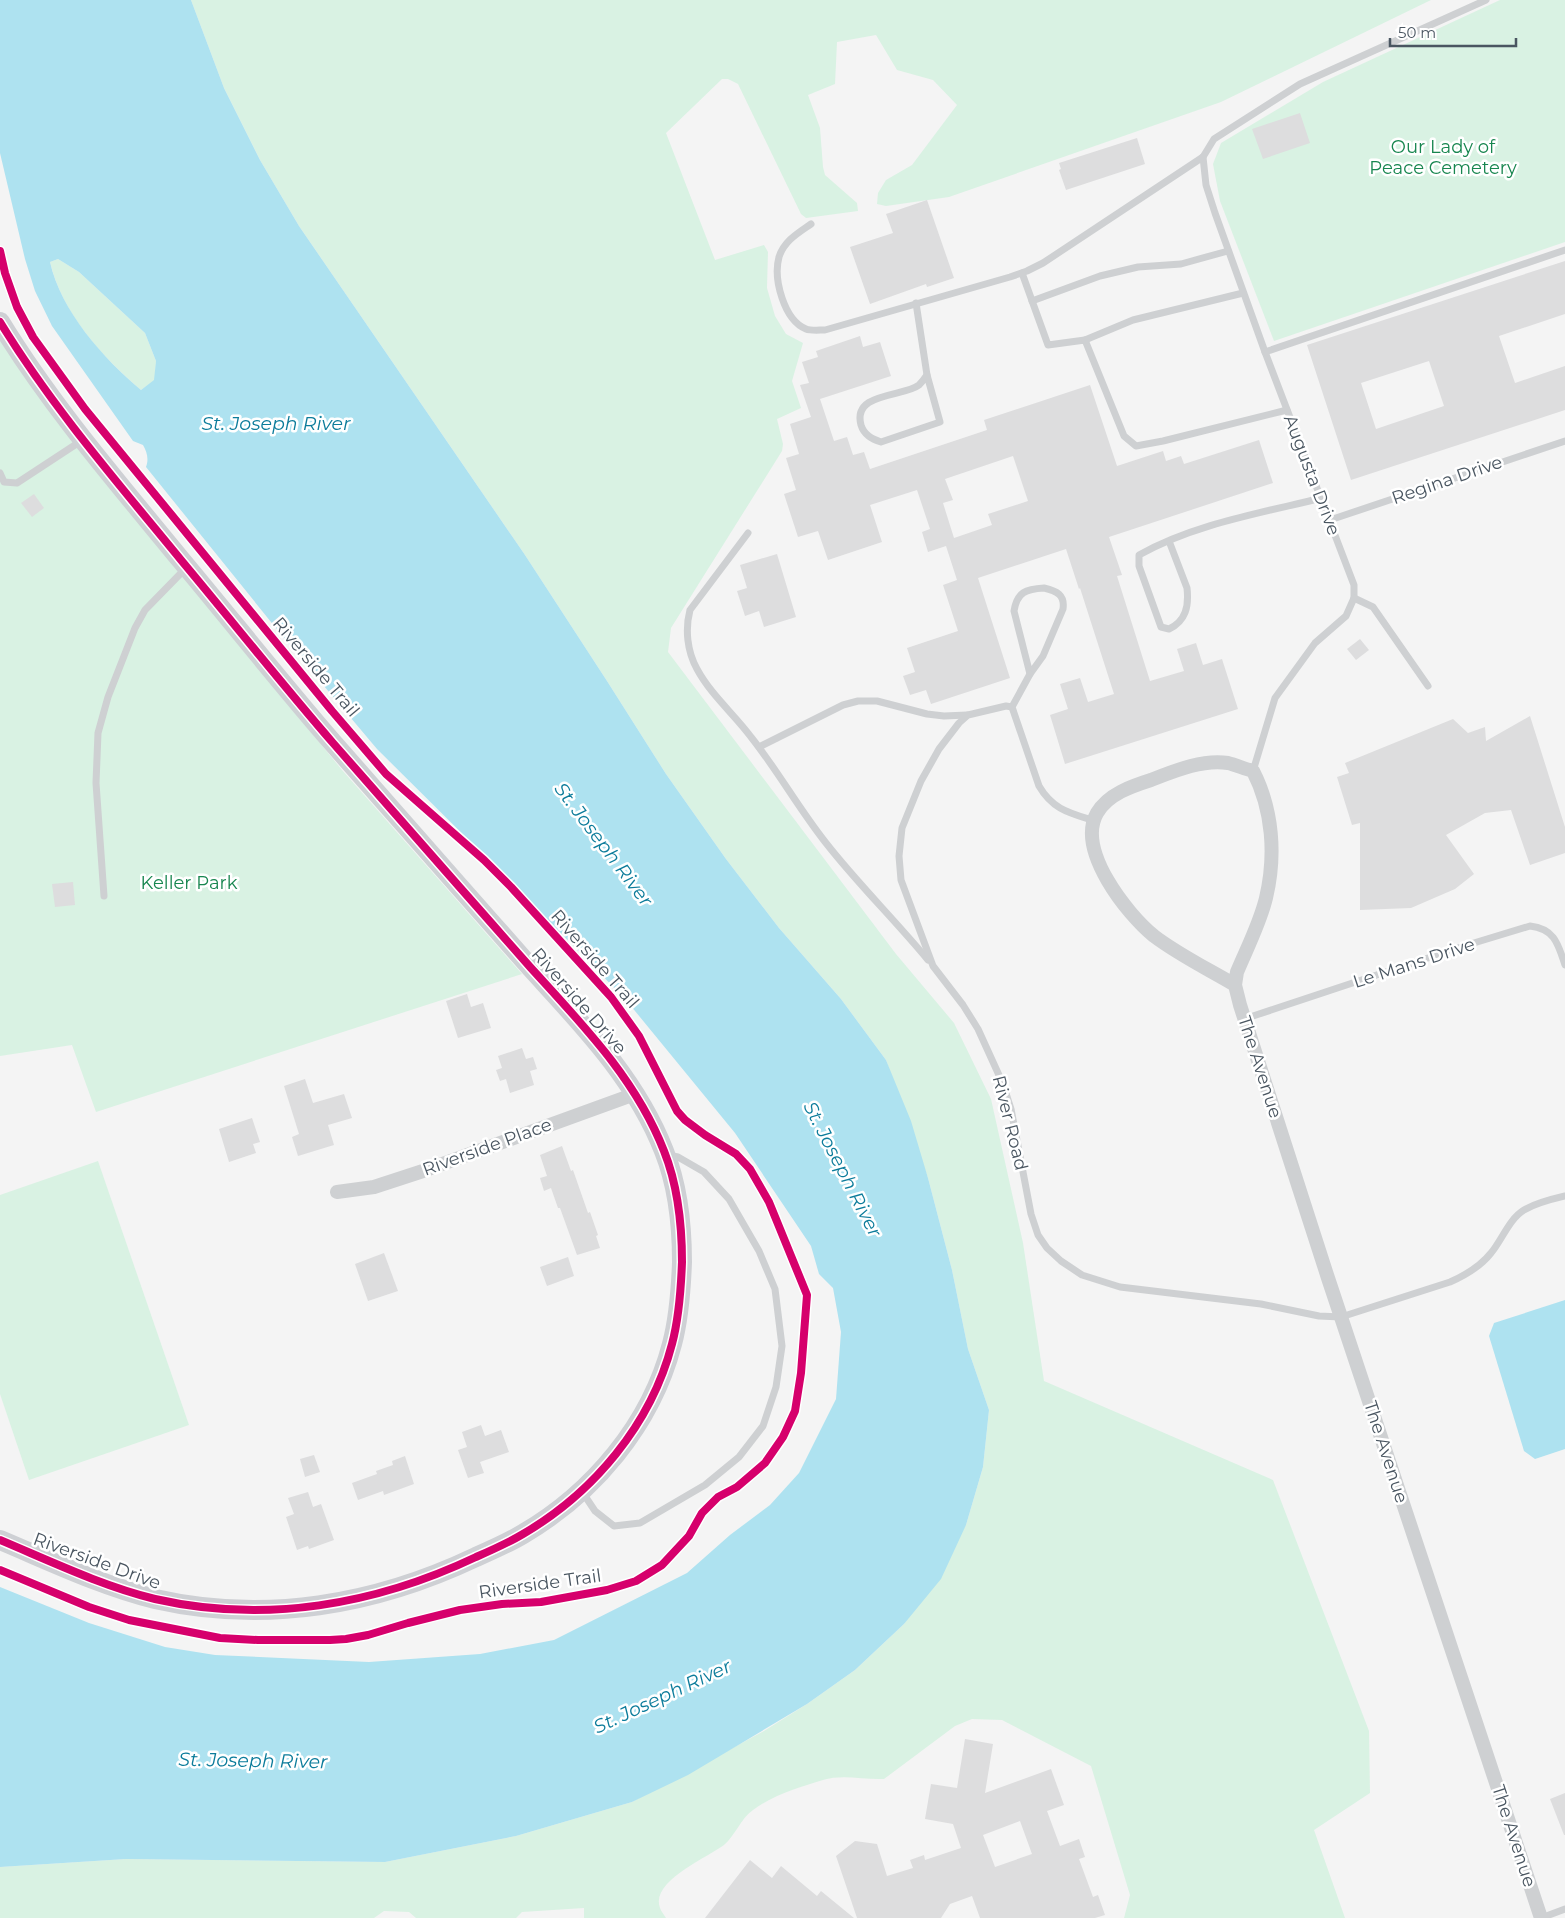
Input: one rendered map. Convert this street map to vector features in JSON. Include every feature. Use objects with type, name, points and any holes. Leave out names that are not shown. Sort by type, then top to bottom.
[{"type":"street","name":"Riverside Drive","points":[[0,322],[45,390],[187,567],[330,740],[526,963],[585,1027],[615,1064],[635,1094],[666,1154],[679,1206],[682,1245],[681,1278],[672,1344],[653,1394],[632,1435],[608,1464],[582,1490],[548,1519],[516,1538],[457,1566],[413,1583],[373,1595],[328,1604],[253,1611],[216,1609],[150,1598],[118,1588],[0,1540]]},
{"type":"street","points":[[1227,763],[1253,771],[1260,786],[1268,814],[1272,845],[1271,873],[1266,900],[1237,972],[1236,985],[1172,949],[1138,922],[1124,906],[1107,880],[1096,854],[1092,833],[1097,814],[1109,800],[1127,788],[1175,771],[1203,764],[1227,763]]},
{"type":"street","name":"The Avenue","points":[[1236,985],[1244,1019],[1341,1317],[1541,1918]]},
{"type":"street","name":"Riverside Place","points":[[337,1192],[374,1187],[415,1174],[635,1094]]},
{"type":"lane","points":[[811,224],[788,240],[779,257],[778,272],[780,289],[786,308],[798,325],[807,330],[825,330],[1022,273],[1043,263],[1203,157],[1214,139],[1300,84],[1486,0]]},
{"type":"lane","name":"Augusta Drive","points":[[1203,157],[1206,185],[1228,251],[1354,585],[1354,598]]},
{"type":"lane","points":[[1265,352],[1565,250]]},
{"type":"lane","points":[[1032,302],[1100,276],[1138,267],[1182,264],[1228,251]]},
{"type":"lane","points":[[1022,273],[1048,345],[1085,340],[1133,320],[1244,293]]},
{"type":"lane","points":[[916,304],[927,375],[940,422],[881,442],[872,439],[865,433],[861,426],[860,417],[864,408],[871,401],[919,385],[927,375]]},
{"type":"lane","points":[[1085,340],[1124,436],[1136,446],[1287,410]]},
{"type":"lane","points":[[0,473],[4,482],[17,483],[84,439]]},
{"type":"lane","name":"Regina Drive","points":[[1330,520],[1565,441]]},
{"type":"lane","points":[[1169,541],[1187,588],[1188,607],[1176,626],[1169,629],[1161,627],[1139,566],[1139,555],[1169,541],[1210,526],[1322,498]]},
{"type":"lane","points":[[748,533],[690,610],[687,621],[687,636],[696,667],[705,682],[759,747],[826,843],[865,891],[933,966]]},
{"type":"lane","points":[[104,896],[96,783],[98,733],[108,697],[135,628],[145,610],[187,567]]},
{"type":"lane","points":[[1030,674],[1014,611],[1015,602],[1022,593],[1029,589],[1044,588],[1055,591],[1061,596],[1064,602],[1063,610],[1043,656],[1030,674],[1012,707],[1028,758],[1046,798],[1053,805],[1095,821]]},
{"type":"lane","points":[[1253,771],[1275,698],[1314,643],[1346,616],[1354,598],[1373,607],[1428,686]]},
{"type":"lane","points":[[759,747],[843,705],[858,702],[877,700],[927,714],[944,716],[968,715],[1006,706],[1012,707]]},
{"type":"lane","name":"River Road","points":[[968,715],[959,723],[934,757],[921,781],[902,828],[899,856],[901,880],[933,966],[963,1005],[993,1059],[1011,1109],[1031,1214],[1038,1235],[1047,1248],[1060,1261],[1082,1275],[1120,1287],[1198,1295],[1261,1304],[1319,1316],[1341,1317]]},
{"type":"lane","name":"Le Mans Drive","points":[[1244,1019],[1530,926],[1541,927],[1552,935],[1558,945],[1565,965]]},
{"type":"lane","points":[[582,1490],[594,1511],[614,1526],[640,1523],[705,1485],[739,1457],[763,1426],[776,1387],[782,1346],[775,1289],[759,1251],[729,1199],[704,1172],[678,1157],[666,1154]]},
{"type":"lane","points":[[1341,1317],[1465,1276],[1478,1267],[1490,1254],[1516,1216],[1542,1202],[1565,1196]]},
{"type":"lane","points":[[1541,1918],[1565,1909]]},
{"type":"green space","points":[[191,0],[1431,0],[1221,102],[949,197],[886,206],[877,204],[878,193],[886,180],[912,165],[957,105],[933,80],[897,70],[876,35],[837,42],[835,84],[808,95],[820,128],[825,175],[857,203],[858,211],[806,218],[801,214],[738,84],[728,79],[722,79],[666,133],[715,260],[764,245],[768,252],[767,288],[775,316],[786,334],[803,343],[792,381],[801,408],[777,419],[783,444],[782,451],[671,628],[668,652],[896,954],[954,1023],[991,1099],[1023,1243],[1044,1381],[1273,1480],[1369,1731],[1370,1793],[1314,1830],[1345,1918],[1124,1918],[1130,1895],[1091,1766],[1002,1720],[972,1719],[955,1726],[884,1779],[831,1778],[787,1792],[761,1805],[749,1813],[724,1845],[682,1871],[663,1889],[659,1898],[660,1908],[666,1918],[584,1918],[584,1908],[522,1912],[516,1918],[416,1918],[409,1912],[384,1911],[374,1918],[0,1918],[0,1867],[126,1859],[385,1862],[516,1836],[632,1802],[764,1731],[807,1704],[855,1670],[904,1624],[966,1525],[983,1467],[989,1410],[968,1349],[952,1270],[928,1178],[886,1060],[841,999],[779,928],[726,859],[666,774],[525,555],[299,226],[260,160],[224,88]]},
{"type":"green space","name":"Our Lady of Peace Cemetery","points":[[1500,0],[1565,0],[1565,242],[1274,341],[1220,201],[1213,164],[1221,143],[1323,82]]},
{"type":"green space","points":[[58,259],[79,272],[145,333],[156,361],[155,380],[141,390],[98,348],[74,316],[56,281],[50,262]]},
{"type":"green space","name":"Keller Park","points":[[0,339],[187,581],[342,770],[522,974],[96,1112],[72,1045],[0,1056]]},
{"type":"green space","points":[[98,1161],[189,1425],[29,1480],[0,1394],[0,1195]]},
{"type":"water","name":"St. Joseph River","points":[[0,0],[191,0],[224,88],[260,160],[299,226],[525,555],[666,774],[726,859],[779,928],[841,999],[886,1060],[911,1121],[952,1270],[968,1349],[989,1410],[983,1467],[966,1525],[941,1579],[904,1624],[855,1670],[807,1704],[688,1775],[632,1802],[516,1836],[385,1862],[126,1859],[0,1867],[0,1587],[89,1623],[165,1647],[215,1655],[369,1662],[480,1654],[554,1640],[687,1573],[730,1535],[770,1505],[799,1473],[836,1399],[841,1332],[833,1288],[819,1274],[811,1246],[735,1133],[626,1000],[377,749],[292,648],[146,467],[147,456],[143,445],[133,441],[52,326],[35,291],[25,259],[0,153]],"holes":[[[58,259],[79,272],[145,333],[156,361],[154,380],[141,390],[112,363],[85,332],[64,298],[50,262]]]},
{"type":"water","points":[[1565,1300],[1565,1449],[1535,1459],[1524,1451],[1489,1336],[1494,1323]]},
{"type":"building","points":[[1300,113],[1310,143],[1263,159],[1252,129]]},
{"type":"building","points":[[1137,138],[1145,164],[1066,190],[1059,170],[1061,169],[1059,163]]},
{"type":"building","points":[[927,200],[954,278],[927,287],[926,284],[870,304],[850,247],[893,233],[886,214]]},
{"type":"building","points":[[1565,261],[1565,314],[1499,336],[1515,383],[1565,366],[1565,410],[1351,480],[1307,345]],"holes":[[[1429,361],[1444,406],[1376,429],[1361,383]]]},
{"type":"building","points":[[860,336],[863,347],[880,342],[891,376],[820,399],[834,441],[847,437],[853,455],[864,452],[870,469],[987,430],[984,420],[1090,385],[1117,466],[1163,451],[1166,461],[1181,456],[1184,464],[1259,440],[1273,483],[1109,537],[1122,575],[1117,576],[1150,681],[1184,671],[1177,649],[1196,643],[1203,665],[1222,659],[1238,709],[1065,764],[1050,715],[1068,709],[1060,684],[1080,678],[1088,702],[1114,694],[1066,549],[978,578],[1010,678],[931,704],[926,690],[910,695],[903,676],[915,672],[907,648],[958,631],[943,585],[957,580],[946,546],[928,552],[922,532],[930,529],[917,490],[870,505],[882,542],[828,560],[818,531],[798,537],[784,494],[796,490],[786,458],[799,454],[790,424],[811,417],[800,385],[809,383],[802,362],[818,357],[816,351]],"holes":[[[1013,456],[1028,501],[988,514],[992,525],[954,538],[943,503],[953,500],[945,479]]]},
{"type":"building","points":[[34,494],[44,508],[32,517],[21,503]]},
{"type":"building","points":[[777,554],[796,617],[764,627],[759,611],[745,616],[737,591],[747,588],[740,565]]},
{"type":"building","points":[[1360,639],[1369,650],[1356,660],[1347,649]]},
{"type":"building","points":[[1530,716],[1565,827],[1565,853],[1530,865],[1511,810],[1485,813],[1446,835],[1474,874],[1455,889],[1411,908],[1360,910],[1360,823],[1352,825],[1337,777],[1349,773],[1345,763],[1453,719],[1468,733],[1485,727],[1486,741]]},
{"type":"building","points":[[73,882],[75,905],[55,907],[52,884]]},
{"type":"building","points":[[467,994],[471,1007],[483,1003],[491,1028],[458,1038],[446,1001]]},
{"type":"building","points":[[522,1048],[526,1059],[533,1057],[537,1069],[530,1071],[534,1085],[510,1093],[506,1079],[500,1081],[496,1070],[502,1068],[498,1056]]},
{"type":"building","points":[[305,1079],[313,1103],[344,1094],[352,1118],[328,1125],[334,1145],[298,1156],[292,1137],[299,1134],[284,1086]]},
{"type":"building","points":[[252,1118],[260,1142],[253,1144],[256,1153],[229,1162],[219,1129]]},
{"type":"building","points":[[562,1146],[571,1171],[573,1170],[588,1213],[590,1212],[598,1235],[596,1236],[600,1248],[577,1255],[551,1188],[544,1191],[540,1178],[547,1176],[540,1155]]},
{"type":"building","points":[[384,1253],[398,1291],[368,1301],[355,1264]]},
{"type":"building","points":[[568,1257],[574,1276],[547,1286],[540,1267]]},
{"type":"building","points":[[481,1425],[485,1436],[501,1430],[509,1452],[480,1462],[484,1473],[468,1478],[458,1450],[467,1447],[462,1432]]},
{"type":"building","points":[[314,1455],[320,1472],[305,1477],[300,1459]]},
{"type":"building","points":[[405,1456],[414,1484],[384,1495],[383,1491],[358,1500],[352,1483],[377,1474],[376,1471],[393,1465],[392,1461]]},
{"type":"building","points":[[308,1492],[313,1507],[321,1504],[334,1540],[309,1549],[308,1546],[297,1550],[286,1517],[294,1514],[288,1498]]},
{"type":"building","points":[[965,1739],[993,1744],[985,1793],[1051,1769],[1064,1805],[1047,1811],[1060,1846],[1079,1839],[1085,1857],[1079,1859],[1093,1897],[1098,1895],[1105,1915],[1095,1918],[980,1918],[972,1896],[950,1904],[941,1918],[857,1918],[836,1856],[855,1841],[877,1844],[887,1876],[913,1868],[910,1860],[924,1855],[925,1860],[961,1848],[953,1824],[925,1819],[931,1784],[957,1788]],"holes":[[[1020,1821],[1032,1854],[995,1867],[983,1835]]]},
{"type":"building","points":[[1565,1793],[1565,1835],[1564,1835],[1550,1799]]},
{"type":"building","points":[[750,1860],[772,1878],[781,1866],[817,1896],[821,1891],[854,1918],[705,1918]]},
{"type":"cycle path","name":"Riverside Trail","points":[[0,251],[5,273],[17,307],[33,337],[85,409],[332,711],[386,774],[484,860],[611,997],[639,1036],[677,1111],[685,1120],[705,1135],[736,1154],[750,1169],[769,1202],[807,1295],[801,1373],[795,1411],[783,1437],[765,1463],[737,1487],[718,1497],[702,1513],[689,1536],[662,1565],[636,1581],[607,1590],[541,1602],[502,1604],[460,1610],[368,1635],[346,1639],[258,1640],[220,1638],[129,1620],[89,1607],[0,1570]]},
{"type":"cycle path","points":[[0,322],[41,384],[133,502],[348,761],[588,1032],[623,1076],[639,1100],[669,1164],[678,1205],[682,1262],[676,1324],[672,1344],[662,1374],[650,1402],[616,1454],[573,1498],[549,1517],[506,1543],[438,1574],[359,1598],[319,1605],[237,1610],[196,1606],[135,1594],[0,1540]]}]
